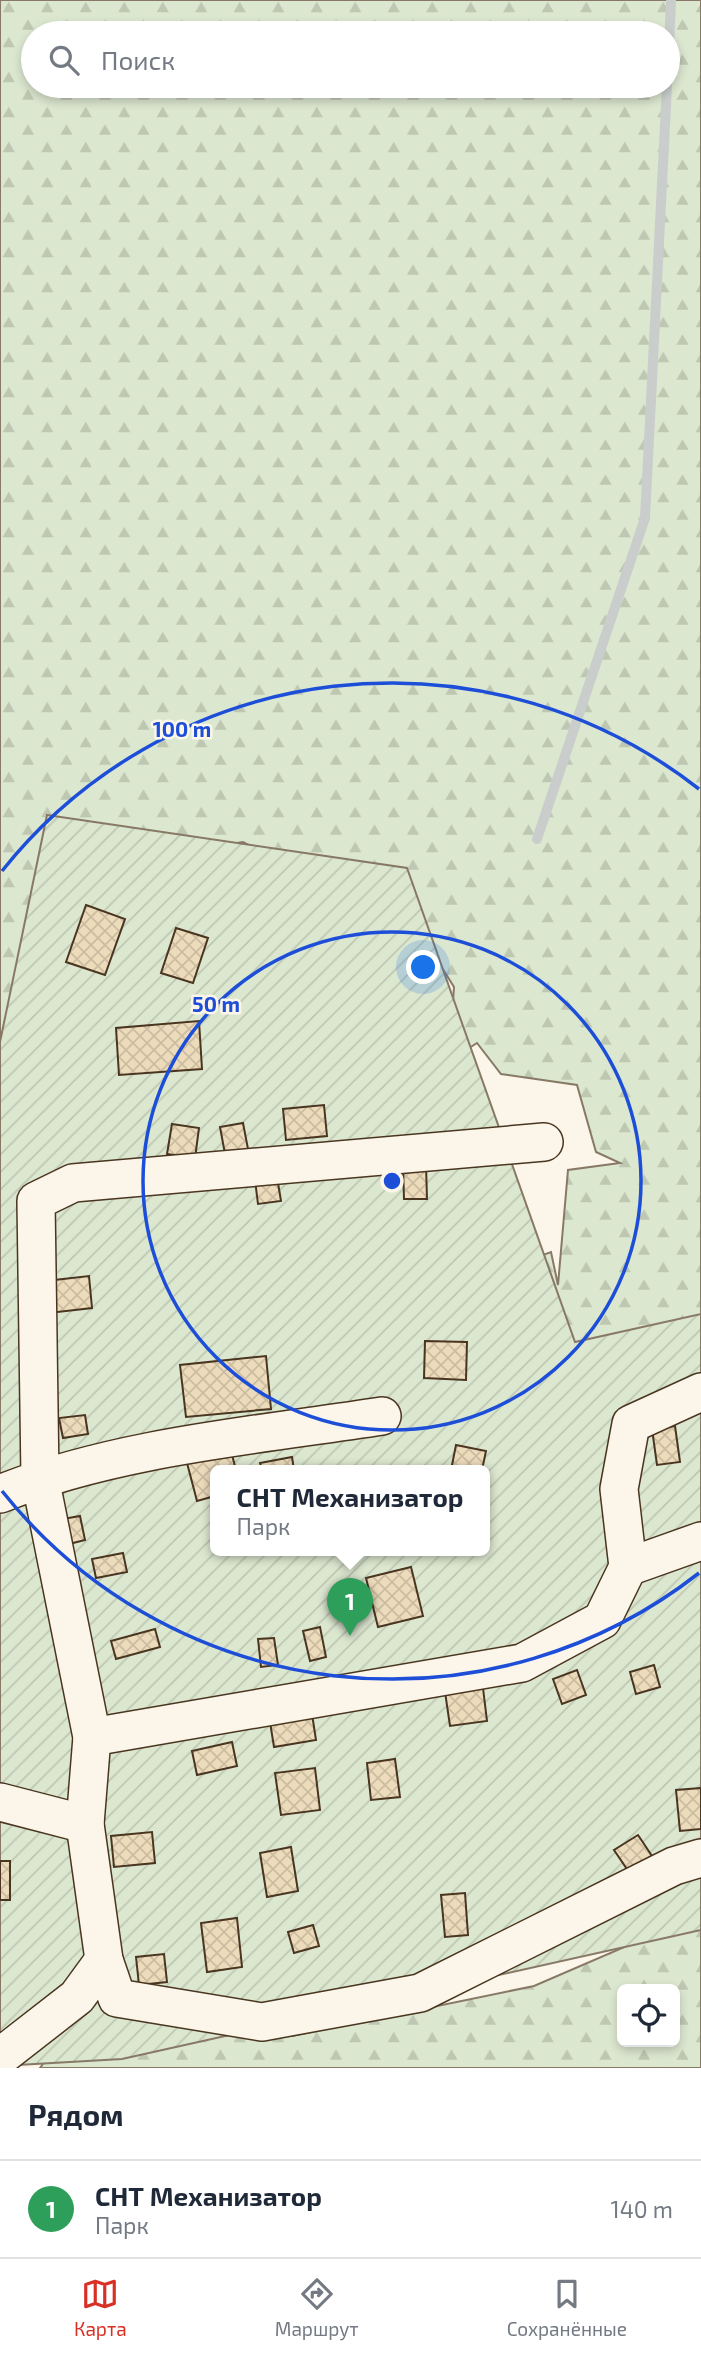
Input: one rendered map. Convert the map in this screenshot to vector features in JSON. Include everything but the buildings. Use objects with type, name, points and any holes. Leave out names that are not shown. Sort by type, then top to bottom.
[{"type":"street","points":[[544,1142],[73,1184],[36,1201],[40,1478],[92,1737],[85,1825],[104,1960],[117,1998],[262,2022],[420,1993],[674,1866],[701,1858]]},
{"type":"street","points":[[92,1737],[522,1663],[602,1620],[628,1567],[619,1489],[631,1424],[701,1392]]},
{"type":"street","points":[[0,1494],[40,1478],[166,1449],[382,1416]]},
{"type":"street","points":[[628,1567],[701,1541]]},
{"type":"street","points":[[0,1802],[85,1825]]},
{"type":"street","points":[[0,2057],[76,1997],[104,1960]]},
{"type":"green space","points":[[0,0],[701,0],[701,1376],[682,1405],[469,1282],[551,1252],[558,1285],[568,1170],[620,1163],[596,1152],[577,1085],[501,1074],[477,1043],[449,1061],[454,987],[424,939],[243,842],[206,848],[0,1365]]},
{"type":"green space","points":[[47,815],[407,868],[575,1342],[701,1314],[701,1930],[122,2059],[0,2066],[0,1042]]},
{"type":"green space","points":[[701,1886],[701,2068],[40,2068],[74,2020],[292,2036],[534,1986],[657,1933]]},
{"type":"waterway","points":[[670,21],[671,0]]},
{"type":"waterway","points":[[537,839],[645,518],[666,98]]},
{"type":"place","name":"СНТ Механизатор","points":[[350,1636]]}]
